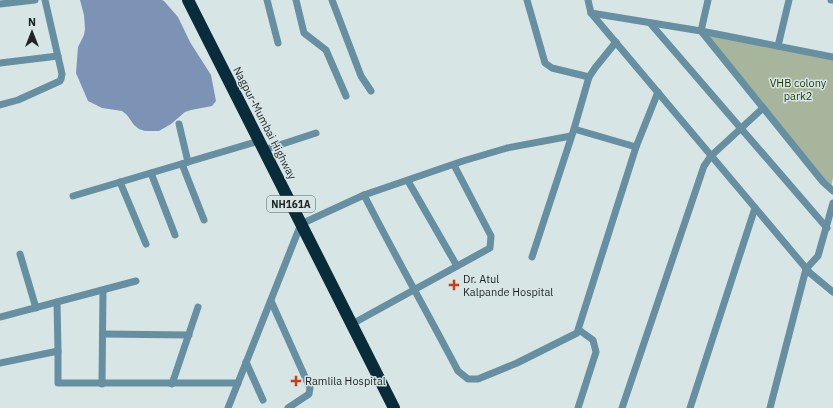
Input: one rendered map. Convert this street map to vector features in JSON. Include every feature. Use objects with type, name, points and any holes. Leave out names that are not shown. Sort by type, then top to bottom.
[{"type":"highway","name":"Nagpur-Mumbai Highway","points":[[188,0],[394,408]]},
{"type":"street","points":[[0,4],[35,0]]},
{"type":"street","points":[[0,105],[18,100],[60,81],[62,76],[45,0]]},
{"type":"street","points":[[267,0],[278,43]]},
{"type":"street","points":[[296,0],[304,33],[326,50],[346,96]]},
{"type":"street","points":[[332,0],[361,76],[371,92]]},
{"type":"street","points":[[527,0],[545,63],[552,68],[589,77]]},
{"type":"street","points":[[588,0],[592,13],[711,156],[806,269],[833,292]]},
{"type":"street","points":[[701,31],[708,0]]},
{"type":"street","points":[[778,46],[789,0]]},
{"type":"street","points":[[592,13],[701,31],[833,57]]},
{"type":"street","points":[[650,23],[827,228]]},
{"type":"street","points":[[701,31],[823,182],[833,191]]},
{"type":"street","points":[[532,257],[573,132],[589,77],[616,42]]},
{"type":"street","points":[[0,62],[58,56]]},
{"type":"street","points":[[364,195],[458,371],[468,379],[478,379],[517,363],[574,336],[580,330],[636,147],[658,92]]},
{"type":"street","points":[[622,408],[704,166],[711,156],[763,108]]},
{"type":"street","points":[[179,124],[185,163],[204,220]]},
{"type":"street","points":[[228,408],[301,224],[364,195],[507,148],[573,132],[636,147]]},
{"type":"street","points":[[73,196],[185,163],[316,133]]},
{"type":"street","points":[[352,324],[490,248],[492,241],[489,231],[454,165]]},
{"type":"street","points":[[151,173],[175,235]]},
{"type":"street","points":[[408,181],[457,266]]},
{"type":"street","points":[[120,182],[146,244]]},
{"type":"street","points":[[770,408],[806,269],[818,256],[833,203]]},
{"type":"street","points":[[690,408],[755,208]]},
{"type":"street","points":[[20,254],[36,308]]},
{"type":"street","points":[[0,317],[136,281]]},
{"type":"street","points":[[102,384],[103,290]]},
{"type":"street","points":[[271,301],[310,388],[309,394],[288,408]]},
{"type":"street","points":[[57,302],[58,383],[238,383]]},
{"type":"street","points":[[172,384],[198,307]]},
{"type":"street","points":[[578,408],[596,352],[593,340],[580,330]]},
{"type":"street","points":[[103,334],[189,335]]},
{"type":"street","points":[[0,363],[58,351]]},
{"type":"street","points":[[246,362],[263,400]]},
{"type":"street","points":[[394,408],[399,408]]},
{"type":"green space","name":"VHB colony park2","points":[[710,35],[833,60],[833,178],[831,187],[711,39]]},
{"type":"water","points":[[80,0],[164,1],[178,17],[190,42],[211,75],[216,101],[212,106],[185,112],[171,124],[159,131],[145,131],[134,125],[122,111],[102,108],[88,101],[76,73],[78,47],[84,35],[85,29],[84,15]]},
{"type":"place","name":"Dr. Atul Kalpande Hospital","points":[[454,285]]},
{"type":"place","name":"Ramlila Hospital","points":[[296,381]]}]
